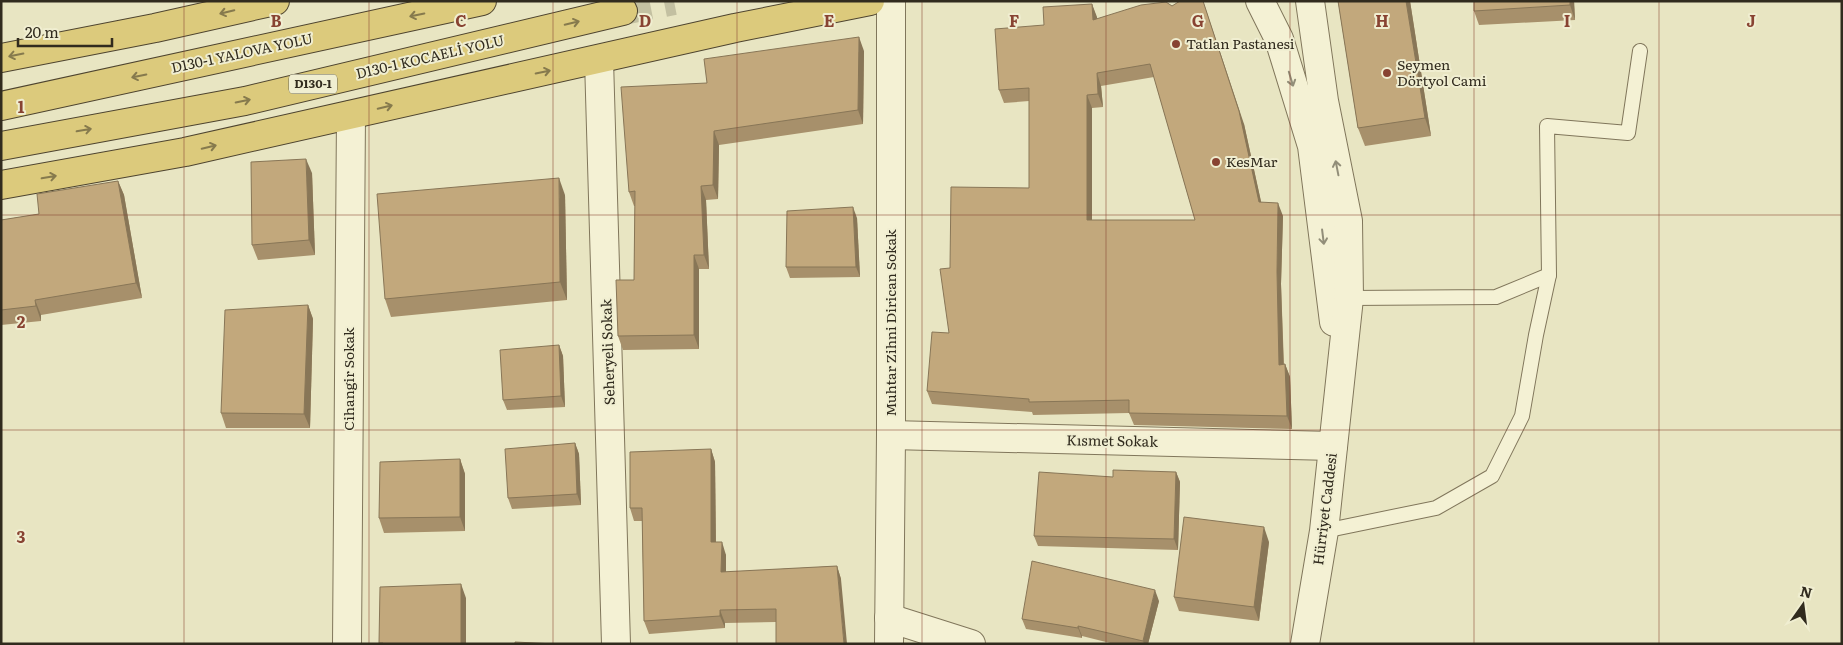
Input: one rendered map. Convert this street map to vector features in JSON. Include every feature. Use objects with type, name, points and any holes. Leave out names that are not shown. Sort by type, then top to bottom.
[{"type":"highway","points":[[1,58],[155,28],[274,1]]},
{"type":"highway","name":"D130-1 YALOVA YOLU","points":[[1,106],[482,1]]},
{"type":"highway","points":[[1,185],[185,152],[735,28],[870,1]]},
{"type":"highway","name":"D130-1 KOCAELİ YOLU","points":[[1,146],[245,100],[623,11]]},
{"type":"street","name":"Muhtar Zihni Dirican Sokak","points":[[889,631],[891,1]]},
{"type":"street","points":[[1260,1],[1279,39],[1312,146],[1340,373]]},
{"type":"street","points":[[1310,1],[1324,102],[1348,221],[1349,298],[1340,373]]},
{"type":"street","name":"Seheryeli Sokak","points":[[599,60],[616,644]]},
{"type":"street","name":"Cihangir Sokak","points":[[347,644],[351,115]]},
{"type":"street","name":"Hürriyet Caddesi","points":[[1305,644],[1324,531],[1340,373]]},
{"type":"street","name":"Kısmet Sokak","points":[[891,435],[1332,446]]},
{"type":"street","points":[[889,631],[971,644]]},
{"type":"lane","points":[[1324,531],[1436,508],[1492,476],[1522,416],[1549,275],[1548,126],[1628,133],[1640,51]]},
{"type":"lane","points":[[1349,298],[1496,297],[1549,275]]},
{"type":"building","points":[[1180,1],[1203,1],[1239,111],[1259,202],[1278,203],[1279,365],[1285,364],[1287,416],[1129,413],[1129,400],[1029,402],[1029,399],[927,391],[932,332],[949,333],[940,269],[950,268],[951,187],[1029,188],[1029,88],[999,90],[995,29],[1044,25],[1043,7],[1092,4],[1093,20],[1141,5],[1166,2],[1172,6]],"holes":[[[1150,64],[1195,220],[1087,220],[1087,95],[1098,94],[1097,73]]]},
{"type":"building","name":"Seymen Dörtyol Cami","points":[[1338,1],[1406,1],[1425,118],[1358,128]]},
{"type":"building","points":[[1474,1],[1570,1],[1570,5],[1474,11]]},
{"type":"building","points":[[859,37],[858,110],[714,131],[713,185],[701,186],[704,255],[694,255],[694,335],[618,336],[616,280],[634,280],[635,191],[629,192],[621,87],[707,83],[704,59]]},
{"type":"building","points":[[306,159],[309,240],[252,245],[251,162]]},
{"type":"building","points":[[559,178],[560,282],[385,299],[377,194]]},
{"type":"building","points":[[118,181],[136,283],[35,300],[36,306],[1,310],[1,220],[39,214],[37,194]]},
{"type":"building","points":[[853,207],[856,267],[786,267],[787,211]]},
{"type":"building","points":[[308,305],[304,414],[221,413],[225,310]]},
{"type":"building","points":[[559,345],[561,396],[503,400],[500,350]]},
{"type":"building","points":[[575,443],[577,494],[508,498],[505,449]]},
{"type":"building","points":[[711,449],[711,542],[722,542],[721,572],[837,566],[844,644],[776,644],[776,609],[720,610],[720,616],[644,621],[642,508],[630,508],[630,452]]},
{"type":"building","points":[[460,459],[460,517],[379,518],[380,462]]},
{"type":"building","points":[[1113,470],[1176,472],[1174,539],[1034,536],[1039,472],[1113,477]]},
{"type":"building","points":[[1184,517],[1264,527],[1254,607],[1174,597]]},
{"type":"building","points":[[1032,561],[1155,590],[1143,641],[1078,626],[1078,628],[1022,619]]},
{"type":"building","points":[[461,584],[461,644],[379,643],[380,587]]},
{"type":"building","points":[[515,642],[555,644],[515,644]]},
{"type":"tunnel","points":[[623,11],[674,1]]},
{"type":"place","name":"Tatlan Pastanesi","points":[[1176,44]]},
{"type":"place","name":"Seymen Dörtyol Cami","points":[[1387,73]]},
{"type":"place","name":"KesMar","points":[[1216,162]]}]
